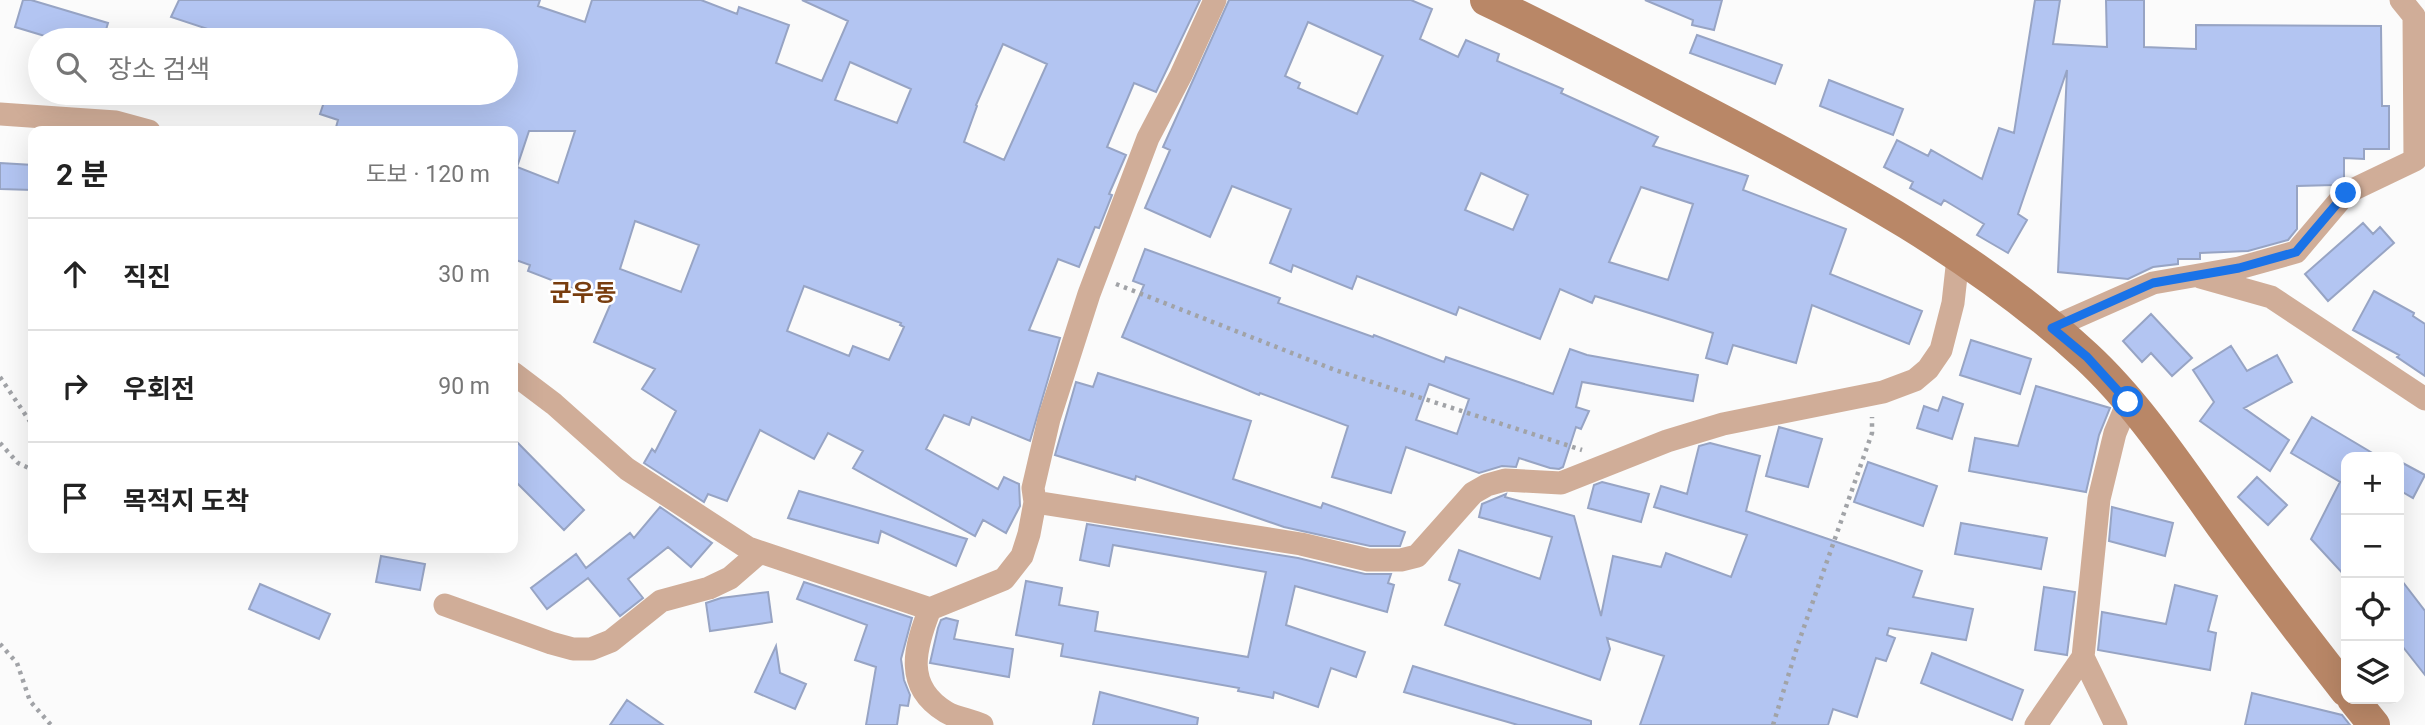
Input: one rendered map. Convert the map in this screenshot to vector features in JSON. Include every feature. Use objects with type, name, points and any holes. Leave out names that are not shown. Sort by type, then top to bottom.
[{"type":"street","points":[[518,377],[554,404],[627,469],[748,548],[930,609],[1004,579],[1022,556],[1035,502],[1033,488],[1049,419],[1096,275],[1148,138],[1215,0]]},
{"type":"street","points":[[1486,0],[1649,81],[1834,179],[1893,213],[1997,283],[2087,357],[2128,402],[2179,466],[2341,684]]},
{"type":"street","points":[[2052,328],[2153,283],[2239,268],[2296,252],[2346,193],[2415,160],[2414,16],[2401,0]]},
{"type":"street","points":[[0,114],[116,122],[131,126]]},
{"type":"street","points":[[1035,502],[1301,544],[1367,560],[1401,560],[1417,556],[1473,493],[1487,485],[1504,480],[1561,483],[1667,441],[1723,424],[1872,395],[1915,380],[1928,369],[1941,350],[1953,303],[1958,258]]},
{"type":"street","points":[[2194,276],[2271,297],[2425,400]]},
{"type":"street","points":[[2036,725],[2083,657],[2099,499],[2115,433],[2128,402]]},
{"type":"street","points":[[445,605],[551,643],[573,649],[591,649],[621,634],[661,601],[709,588],[730,578],[760,552]]},
{"type":"street","points":[[930,609],[915,655],[915,671],[927,696],[946,712],[982,725]]},
{"type":"street","points":[[2083,657],[2116,725]]},
{"type":"street","points":[[2357,704],[2374,725]]},
{"type":"path","points":[[1096,275],[1335,370],[1615,461]]},
{"type":"path","points":[[0,377],[28,415]]},
{"type":"path","points":[[1773,725],[1798,644],[1872,433],[1872,395]]},
{"type":"path","points":[[0,443],[18,463],[28,468]]},
{"type":"path","points":[[0,644],[17,663],[30,701],[51,725]]},
{"type":"building","points":[[23,0],[108,23],[107,28],[28,28],[28,31],[15,27]]},
{"type":"building","points":[[179,0],[540,0],[538,6],[585,22],[592,0],[701,0],[737,14],[739,7],[789,25],[776,63],[822,81],[848,21],[802,0],[1200,0],[1156,92],[1134,83],[1107,147],[1126,155],[1109,194],[1112,195],[1099,228],[1095,227],[1079,267],[1058,259],[1029,330],[1060,338],[1030,441],[972,417],[969,425],[944,415],[926,449],[998,489],[1004,477],[1019,484],[1020,506],[1006,533],[983,520],[975,536],[853,468],[863,451],[828,433],[814,459],[760,430],[727,501],[708,494],[704,502],[644,463],[652,449],[655,452],[676,411],[642,389],[655,369],[594,342],[611,303],[528,271],[530,265],[518,261],[518,167],[558,183],[575,131],[529,131],[518,164],[518,126],[336,126],[338,120],[320,114],[323,105],[518,105],[518,28],[204,28],[171,17]],"holes":[[[1003,44],[1047,64],[1004,160],[964,142],[976,105]],[[850,62],[911,89],[897,123],[835,100]],[[635,221],[699,245],[681,292],[620,269]],[[804,286],[901,323],[904,327],[889,360],[853,346],[849,356],[787,331]]]},
{"type":"building","points":[[1229,0],[1411,0],[1432,9],[1420,39],[1458,57],[1466,40],[1499,54],[1497,61],[1563,89],[1561,93],[1658,137],[1653,146],[1748,176],[1743,190],[1846,229],[1830,274],[1922,311],[1909,344],[1812,305],[1796,363],[1733,345],[1727,364],[1706,358],[1713,333],[1595,296],[1592,303],[1560,289],[1540,339],[1459,307],[1456,315],[1357,276],[1352,289],[1293,265],[1291,272],[1270,263],[1291,209],[1232,186],[1210,237],[1145,208],[1170,150],[1163,147]],"holes":[[[1308,22],[1383,56],[1357,114],[1298,88],[1300,83],[1285,76]],[[1481,173],[1528,195],[1513,230],[1465,210]],[[1641,187],[1693,204],[1668,280],[1609,262]]]},
{"type":"building","points":[[1645,0],[1722,0],[1714,30],[1692,25],[1693,20]]},
{"type":"building","points":[[2035,0],[2060,0],[2053,44],[2107,47],[2106,0],[2144,0],[2144,47],[2196,49],[2196,25],[2381,26],[2382,106],[2389,106],[2389,149],[2364,149],[2364,159],[2344,158],[2344,178],[2334,185],[2297,186],[2297,229],[2288,240],[2248,251],[2200,253],[2200,259],[2178,259],[2178,264],[2153,267],[2128,279],[2058,272],[2067,70],[2018,214],[2027,220],[2008,253],[1977,235],[1984,224],[1944,200],[1941,205],[1910,188],[1913,182],[1884,167],[1897,140],[1928,156],[1931,150],[1982,179],[1999,128],[2014,133]]},
{"type":"building","points":[[1697,35],[1782,65],[1775,84],[1690,53]]},
{"type":"building","points":[[1829,80],[1903,109],[1893,135],[1820,106]]},
{"type":"building","points":[[0,163],[28,165],[28,190],[0,189]]},
{"type":"building","points":[[2363,223],[2373,234],[2380,227],[2394,243],[2328,301],[2305,274]]},
{"type":"building","points":[[1145,249],[1280,298],[1278,303],[1373,337],[1374,335],[1444,362],[1446,357],[1553,394],[1570,349],[1587,355],[1698,375],[1693,401],[1582,382],[1576,407],[1589,411],[1581,429],[1576,427],[1563,467],[1559,469],[1519,458],[1516,467],[1502,466],[1479,473],[1406,447],[1391,493],[1332,477],[1348,426],[1260,393],[1259,395],[1122,337],[1144,285],[1133,281]],"holes":[[[1429,384],[1469,399],[1457,434],[1416,420]]]},
{"type":"building","points":[[2374,291],[2414,313],[2413,316],[2425,324],[2425,376],[2397,357],[2399,355],[2353,330]]},
{"type":"building","points":[[2151,314],[2192,358],[2172,376],[2151,353],[2142,362],[2123,341]]},
{"type":"building","points":[[1971,340],[2031,359],[2020,394],[1960,375]]},
{"type":"building","points":[[2231,346],[2247,371],[2277,355],[2292,382],[2244,408],[2289,440],[2270,471],[2200,421],[2214,402],[2193,370]]},
{"type":"building","points":[[1098,373],[1251,421],[1233,479],[1321,508],[1323,503],[1405,532],[1400,546],[1370,546],[1284,527],[1136,476],[1135,480],[1055,455],[1076,382],[1093,387]]},
{"type":"building","points":[[2036,386],[2110,408],[2099,435],[2086,492],[1969,471],[1975,438],[2018,446]]},
{"type":"building","points":[[1943,397],[1963,404],[1952,439],[1917,428],[1924,406],[1938,411]]},
{"type":"building","points":[[2312,417],[2371,452],[2341,452],[2341,572],[2311,539],[2340,482],[2291,453]]},
{"type":"building","points":[[1779,427],[1822,439],[1808,487],[1766,476]]},
{"type":"building","points":[[518,443],[584,510],[564,530],[518,484]]},
{"type":"building","points":[[1710,443],[1760,456],[1746,511],[1922,571],[1913,597],[1973,609],[1966,640],[1889,628],[1887,635],[1895,638],[1886,661],[1876,658],[1857,717],[1833,709],[1828,725],[1640,725],[1664,656],[1607,638],[1610,649],[1600,680],[1445,625],[1460,584],[1449,580],[1459,550],[1540,579],[1552,537],[1479,517],[1482,504],[1506,494],[1505,497],[1574,516],[1601,616],[1613,556],[1661,567],[1666,553],[1731,577],[1747,535],[1654,507],[1661,486],[1687,494],[1699,446]]},
{"type":"building","points":[[1868,462],[1937,486],[1923,526],[1854,502]]},
{"type":"building","points":[[2404,464],[2425,475],[2413,498],[2404,493]]},
{"type":"building","points":[[2257,477],[2287,505],[2268,525],[2238,497]]},
{"type":"building","points":[[1602,482],[1649,494],[1641,522],[1588,508],[1594,485]]},
{"type":"building","points":[[799,491],[967,539],[956,566],[881,531],[878,543],[788,518]]},
{"type":"building","points":[[660,507],[712,543],[691,567],[668,547],[628,579],[643,598],[620,616],[588,578],[547,609],[531,588],[576,554],[586,568],[630,533],[634,538]]},
{"type":"building","points":[[2112,507],[2173,523],[2165,556],[2109,541]]},
{"type":"building","points":[[1961,523],[2047,538],[2041,569],[1955,554]]},
{"type":"building","points":[[1087,524],[1298,558],[1365,574],[1391,574],[1388,583],[1394,585],[1387,612],[1295,586],[1286,625],[1365,652],[1356,677],[1331,668],[1318,707],[1274,692],[1273,698],[1238,691],[1239,688],[1061,656],[1063,644],[1016,635],[1026,581],[1062,588],[1059,605],[1098,612],[1095,631],[1248,657],[1266,572],[1113,545],[1109,566],[1080,560]]},
{"type":"building","points":[[381,556],[425,564],[420,590],[376,582]]},
{"type":"building","points":[[804,582],[912,618],[901,659],[904,680],[910,695],[908,706],[900,705],[897,725],[866,725],[876,667],[855,660],[867,625],[797,599]]},
{"type":"building","points":[[260,584],[330,614],[319,639],[249,609]]},
{"type":"building","points":[[2404,584],[2425,611],[2425,675],[2404,648]]},
{"type":"building","points":[[2175,585],[2217,596],[2208,631],[2216,633],[2210,670],[2098,650],[2102,612],[2166,624]]},
{"type":"building","points":[[2044,587],[2075,592],[2067,655],[2035,650]]},
{"type":"building","points":[[768,592],[772,622],[710,631],[706,603],[721,598]]},
{"type":"building","points":[[946,618],[958,621],[954,639],[1013,649],[1009,677],[930,663],[938,628],[941,620]]},
{"type":"building","points":[[776,646],[780,673],[806,684],[795,709],[755,692]]},
{"type":"building","points":[[1932,653],[2023,690],[2012,720],[1921,683]]},
{"type":"building","points":[[1413,666],[1591,721],[1591,725],[1518,725],[1404,692]]},
{"type":"building","points":[[1100,692],[1198,718],[1197,725],[1093,725]]},
{"type":"building","points":[[2252,693],[2342,715],[2350,725],[2245,725]]},
{"type":"building","points":[[627,700],[663,725],[610,725]]},
{"type":"district","name":"군우동","points":[[583,293]]},
{"type":"route","points":[[2128,402],[2087,357],[2052,328],[2153,283],[2239,268],[2296,252],[2346,193]]}]
